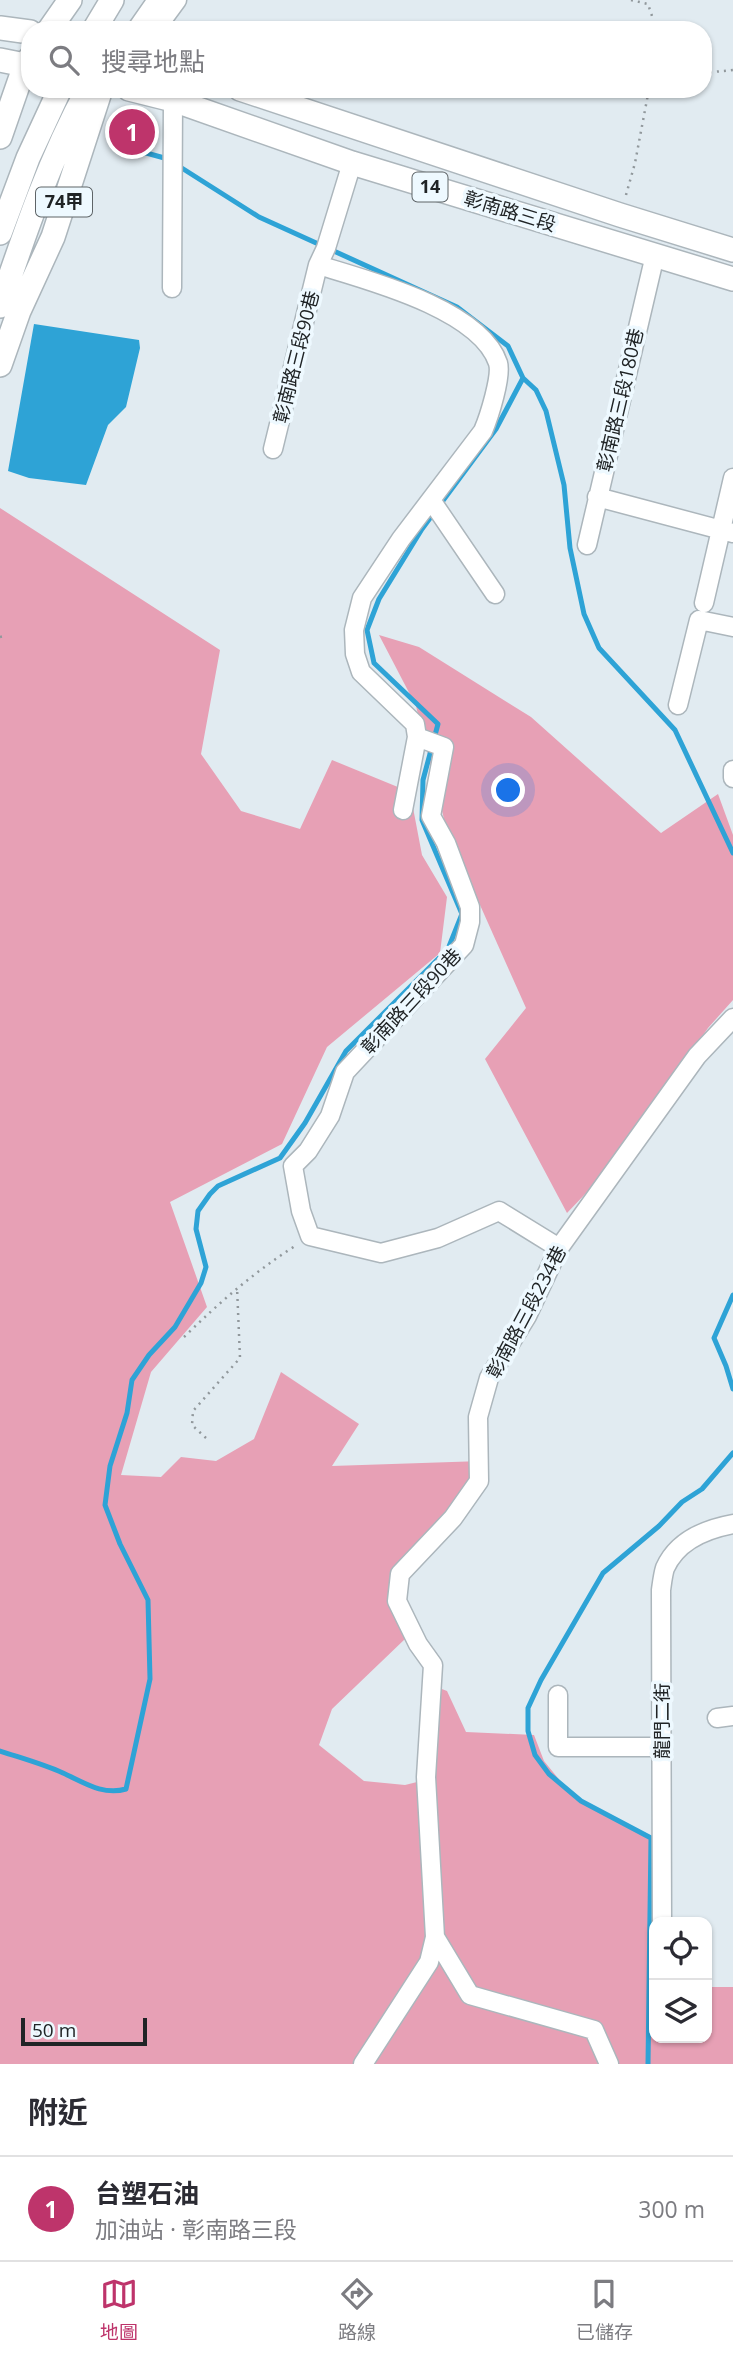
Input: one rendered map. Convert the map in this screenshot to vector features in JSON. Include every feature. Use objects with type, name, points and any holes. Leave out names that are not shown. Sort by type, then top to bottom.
[{"type":"main road","points":[[55,21],[70,0]]},
{"type":"main road","points":[[99,21],[112,0]]},
{"type":"main road","points":[[128,21],[141,0]]},
{"type":"main road","points":[[145,21],[160,0]]},
{"type":"main road","points":[[0,28],[21,31]]},
{"type":"main road","points":[[0,60],[21,62]]},
{"type":"main road","points":[[0,137],[21,82]]},
{"type":"main road","name":"74甲","points":[[0,233],[28,158],[56,98]]},
{"type":"main road","name":"74甲","points":[[0,365],[26,228],[50,167],[84,98]]},
{"type":"main road","name":"74甲","points":[[10,308],[53,237],[98,98]]},
{"type":"main road","name":"彰南路三段","points":[[165,98],[352,163],[733,279]]},
{"type":"main road","name":"彰南路三段","points":[[267,98],[733,250]]},
{"type":"street","points":[[52,21],[60,0]]},
{"type":"street","points":[[162,21],[177,0]]},
{"type":"street","points":[[173,100],[173,288]]},
{"type":"street","name":"彰南路三段90巷","points":[[273,449],[318,265],[352,163]]},
{"type":"street","name":"彰南路三段180巷","points":[[587,545],[655,255]]},
{"type":"street","name":"彰南路三段90巷","points":[[310,1236],[301,1211],[293,1166],[309,1151],[330,1115],[345,1072],[464,945],[470,922],[470,907],[446,843],[431,816],[444,747],[417,737],[415,724],[361,672],[355,654],[354,630],[362,598],[401,539],[483,431],[491,411],[499,365],[488,345],[461,322],[407,292],[318,265]]},
{"type":"street","points":[[704,603],[727,531],[733,478]]},
{"type":"street","points":[[597,497],[727,531]]},
{"type":"street","points":[[431,500],[495,594]]},
{"type":"street","points":[[678,705],[699,620],[733,627]]},
{"type":"street","points":[[403,810],[417,737]]},
{"type":"street","points":[[733,770],[733,778]]},
{"type":"street","name":"彰南路三段234巷","points":[[363,2064],[429,1962],[435,1937],[426,1777],[433,1665],[418,1644],[397,1601],[400,1574],[453,1518],[479,1481],[478,1417],[489,1378],[527,1316],[559,1248],[697,1056],[733,1018]]},
{"type":"street","points":[[310,1236],[381,1253],[438,1238],[499,1211],[559,1248]]},
{"type":"street","name":"龍門二街","points":[[662,1917],[661,1590],[665,1568],[679,1549],[698,1533],[733,1524]]},
{"type":"street","points":[[558,1695],[558,1747],[662,1747]]},
{"type":"street","points":[[435,1937],[470,1995],[594,2030],[609,2064]]},
{"type":"path","points":[[631,0],[648,4],[652,21]]},
{"type":"path","points":[[712,72],[733,70]]},
{"type":"path","points":[[620,215],[635,163],[647,98]]},
{"type":"path","points":[[184,1337],[237,1287],[310,1236]]},
{"type":"path","points":[[206,1438],[192,1425],[192,1411],[240,1358],[237,1287]]},
{"type":"shaded area","points":[[0,508],[220,650],[201,754],[241,811],[300,829],[332,760],[410,792],[422,855],[447,897],[440,953],[327,1047],[282,1144],[170,1202],[207,1307],[151,1372],[121,1475],[161,1477],[181,1457],[216,1461],[254,1439],[281,1372],[359,1424],[332,1466],[482,1461],[404,1581],[405,1639],[332,1709],[319,1745],[364,1781],[405,1785],[429,1779],[434,1686],[447,1691],[466,1732],[534,1735],[544,1761],[575,1799],[666,1844],[655,1917],[649,1917],[649,2043],[712,2043],[712,1987],[733,1987],[733,2064],[0,2064]]},
{"type":"shaded area","points":[[379,635],[419,647],[531,717],[661,833],[718,794],[733,835],[733,1000],[708,1028],[611,1167],[567,1213],[485,1059],[526,1008],[447,831],[416,706]]},
{"type":"water","points":[[34,324],[139,340],[140,348],[126,407],[108,425],[86,485],[29,478],[8,471]]},
{"type":"waterway","points":[[121,146],[168,159]]},
{"type":"waterway","points":[[0,1751],[101,1789],[126,1789],[150,1679],[148,1600],[120,1544],[105,1505],[110,1466],[127,1413],[132,1380],[149,1355],[175,1327],[201,1283],[206,1267],[196,1229],[198,1211],[210,1194],[218,1186],[280,1158],[305,1123],[346,1051],[448,949],[462,914],[422,820],[423,780],[438,724],[374,663],[367,630],[379,599],[422,529],[496,429],[523,378],[508,346],[457,307],[259,217],[177,165]]},
{"type":"waterway","points":[[523,378],[536,390],[546,411],[564,485],[570,548],[584,614],[599,648],[675,730],[733,853]]},
{"type":"waterway","points":[[733,1295],[714,1338],[733,1389]]},
{"type":"waterway","points":[[648,2064],[651,1838],[581,1801],[549,1774],[535,1755],[528,1731],[528,1708],[541,1680],[603,1573],[659,1526],[682,1502],[702,1489],[733,1453]]},
{"type":"place","name":"台塑石油","points":[[132,132]]}]
